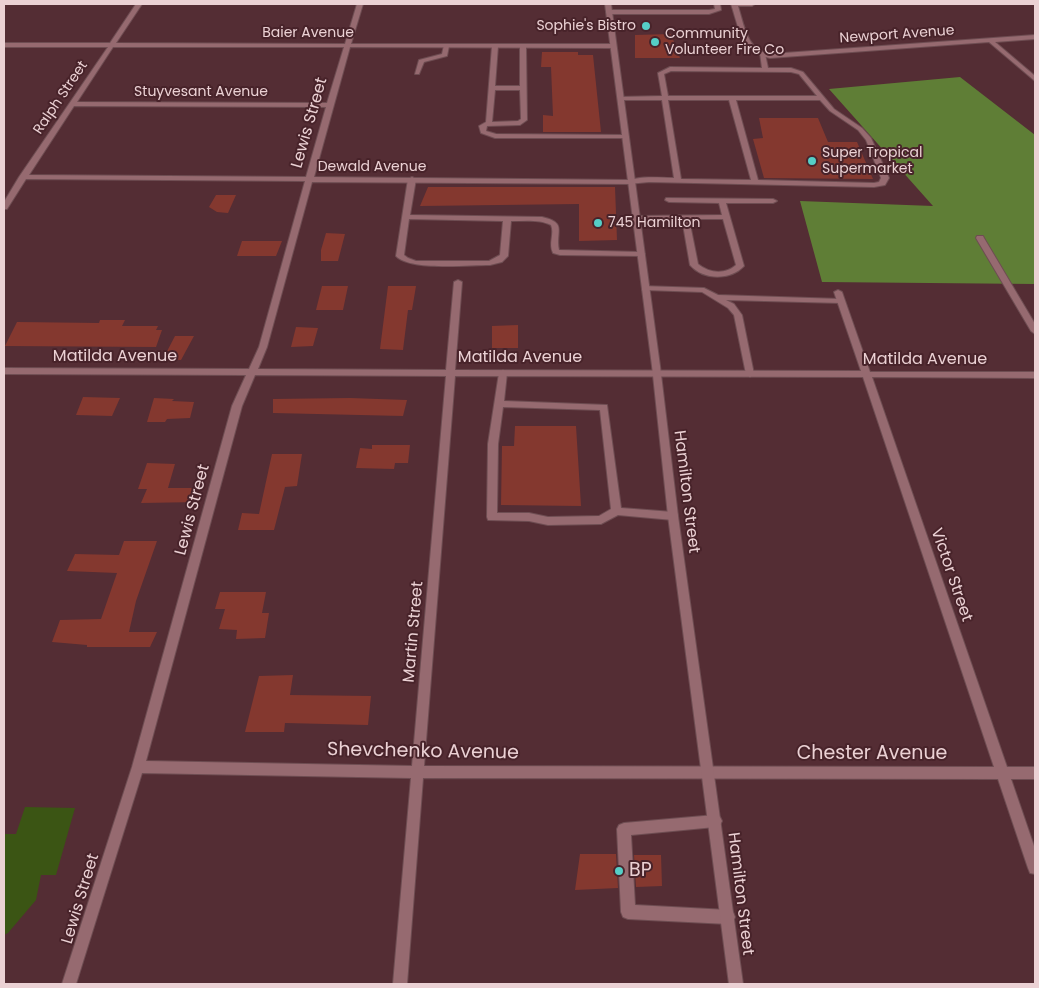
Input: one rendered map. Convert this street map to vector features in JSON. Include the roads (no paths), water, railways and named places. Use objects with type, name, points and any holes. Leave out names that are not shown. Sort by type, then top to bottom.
[{"type":"street","name":"Ralph Street","points":[[4,207],[139,4]]},
{"type":"street","name":"Lewis Street","points":[[69,984],[138,767],[237,406],[264,347],[330,105],[360,4]]},
{"type":"street","points":[[608,8],[709,12],[718,10],[717,4]]},
{"type":"street","points":[[752,4],[734,4],[743,30],[753,49],[762,54],[765,70]]},
{"type":"street","name":"Hamilton Street","points":[[608,8],[657,374],[673,516],[736,984]]},
{"type":"street","name":"Newport Avenue","points":[[762,54],[787,56],[1035,38]]},
{"type":"street","points":[[990,40],[1035,79]]},
{"type":"street","name":"Baier Avenue","points":[[4,45],[612,46]]},
{"type":"street","points":[[417,73],[421,61],[441,57],[445,54],[446,46]]},
{"type":"street","points":[[489,123],[496,46]]},
{"type":"street","points":[[522,46],[522,122],[489,123],[482,126],[481,129],[486,134],[495,136],[626,137]]},
{"type":"street","points":[[678,180],[661,73],[664,70],[797,71],[821,98]]},
{"type":"street","points":[[492,88],[523,88]]},
{"type":"street","points":[[620,98],[821,98]]},
{"type":"street","points":[[732,98],[755,183]]},
{"type":"street","name":"Dewald Avenue","points":[[23,177],[632,182],[678,180],[874,185],[882,183],[885,178],[869,138],[860,129],[832,110],[821,98]]},
{"type":"street","name":"Stuyvesant Avenue","points":[[71,104],[330,105]]},
{"type":"street","points":[[412,179],[400,256],[405,260],[416,263],[490,263],[499,260],[504,256],[507,219]]},
{"type":"street","points":[[669,200],[773,201]]},
{"type":"street","points":[[685,217],[694,265],[699,271],[727,274],[735,271],[740,266],[722,200]]},
{"type":"street","points":[[406,217],[546,219],[553,222],[556,227],[554,246],[556,251],[564,253],[641,254]]},
{"type":"street","points":[[636,218],[726,217]]},
{"type":"street","points":[[980,238],[1035,331]]},
{"type":"street","name":"Martin Street","points":[[400,984],[458,282]]},
{"type":"street","points":[[645,288],[704,290],[731,306],[738,315],[750,374]]},
{"type":"street","name":"Victor Street","points":[[717,297],[840,297],[865,375],[1035,868]]},
{"type":"street","name":"Matilda Avenue","points":[[4,371],[1035,375]]},
{"type":"street","points":[[503,373],[493,444],[492,517],[529,517],[548,521],[601,520],[616,511],[673,516]]},
{"type":"street","points":[[499,404],[604,407],[616,511]]},
{"type":"street","name":"Shevchenko Avenue","points":[[138,767],[419,772],[709,773]]},
{"type":"street","name":"Chester Avenue","points":[[709,773],[1035,773]]},
{"type":"street","points":[[715,821],[624,829],[628,912],[728,917]]},
{"type":"place","name":"Sophie's Bistro","points":[[646,26]]},
{"type":"place","name":"Community Volunteer Fire Co","points":[[655,42]]},
{"type":"place","name":"Super Tropical Supermarket","points":[[812,161]]},
{"type":"place","name":"745 Hamilton","points":[[598,223]]},
{"type":"place","name":"BP","points":[[619,871]]}]
